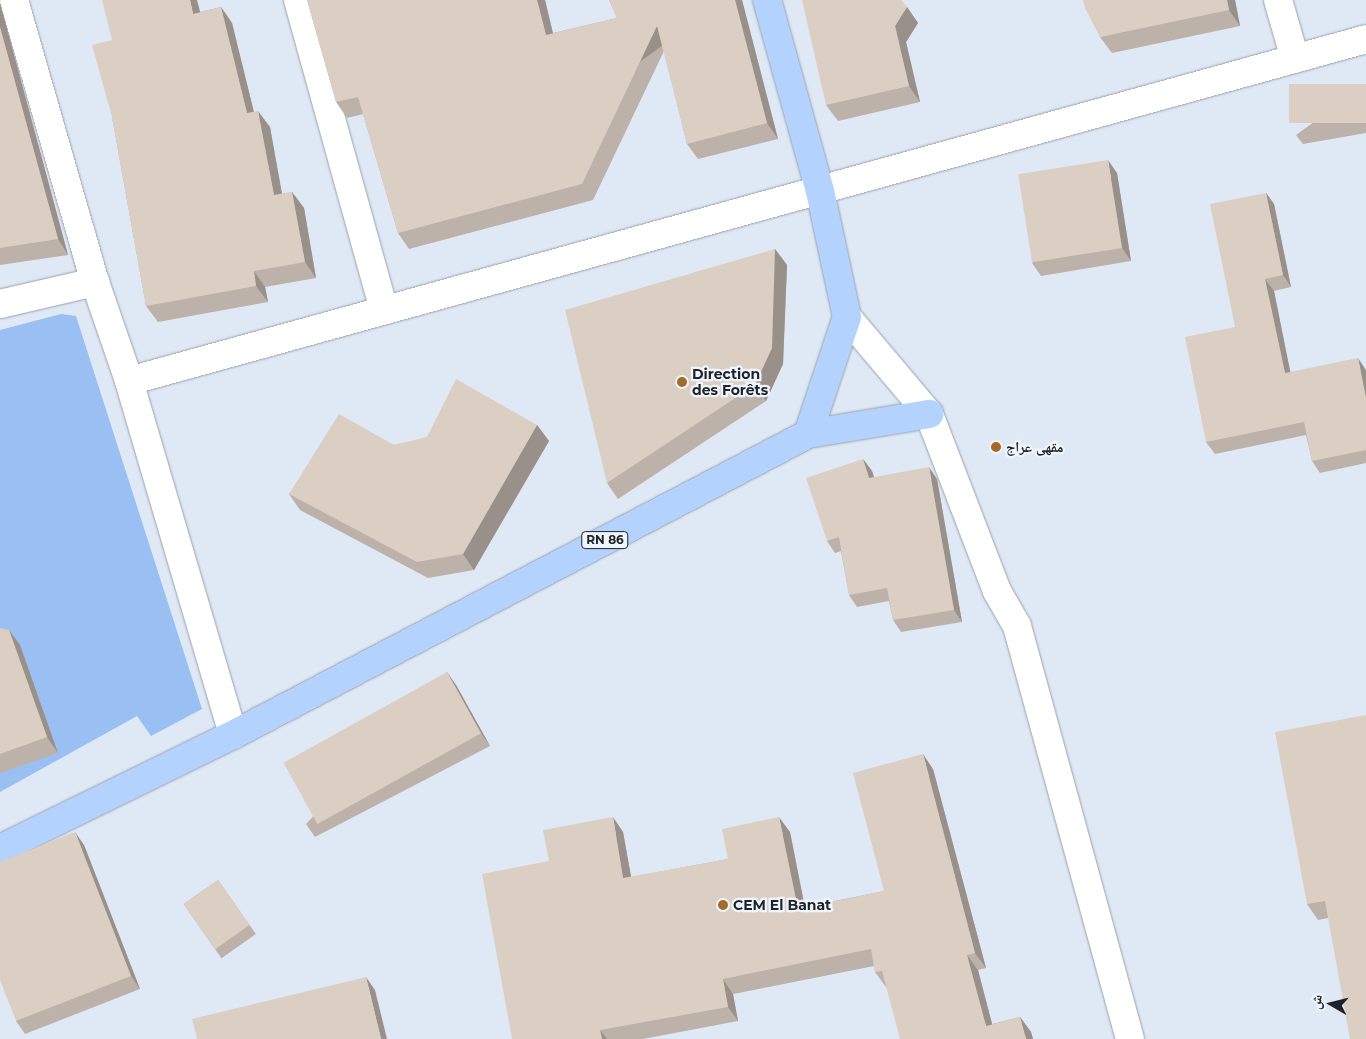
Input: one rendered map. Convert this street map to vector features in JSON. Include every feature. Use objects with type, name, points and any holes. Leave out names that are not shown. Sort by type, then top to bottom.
[{"type":"main road","points":[[767,0],[820,191],[847,317],[808,434],[929,414]]},
{"type":"main road","name":"RN 86","points":[[0,849],[233,735],[808,434]]},
{"type":"street","points":[[14,0],[94,282],[128,381],[233,735]]},
{"type":"street","points":[[298,0],[384,310]]},
{"type":"street","points":[[1278,0],[1295,60]]},
{"type":"street","points":[[128,381],[1366,39]]},
{"type":"street","points":[[0,304],[94,282]]},
{"type":"street","points":[[847,317],[929,414],[997,591],[1017,626],[1130,1039]]},
{"type":"water","points":[[61,314],[76,316],[202,709],[151,736],[137,716],[0,792],[0,330]]},
{"type":"building","points":[[102,0],[190,0],[193,14],[221,7],[247,113],[258,111],[274,195],[292,192],[305,262],[254,271],[256,286],[146,306],[112,117],[92,45],[112,40]]},
{"type":"building","points":[[307,0],[537,0],[546,35],[617,18],[609,0],[735,0],[767,123],[687,144],[657,26],[582,184],[398,233],[358,97],[336,102]]},
{"type":"building","points":[[802,0],[901,0],[907,7],[895,26],[909,86],[826,105]]},
{"type":"building","points":[[1083,0],[1227,0],[1229,10],[1100,37],[1085,8]]},
{"type":"building","points":[[0,27],[58,239],[0,248]]},
{"type":"building","points":[[1289,84],[1366,84],[1366,123],[1289,123]]},
{"type":"building","points":[[1108,160],[1122,248],[1032,262],[1018,174]]},
{"type":"building","points":[[1266,193],[1283,275],[1265,279],[1285,373],[1358,358],[1366,398],[1366,450],[1312,461],[1304,422],[1206,442],[1185,337],[1235,327],[1210,204]]},
{"type":"building","name":"Direction des Forêts","points":[[775,249],[772,348],[755,385],[607,483],[565,310]]},
{"type":"building","points":[[456,379],[537,425],[463,554],[417,562],[289,494],[339,414],[394,445],[427,437]]},
{"type":"building","points":[[863,459],[869,478],[929,467],[954,610],[893,620],[887,588],[849,595],[839,537],[827,541],[806,478]]},
{"type":"building","points":[[0,628],[9,630],[47,737],[0,754]]},
{"type":"building","points":[[447,672],[481,733],[317,824],[283,763]]},
{"type":"building","points":[[1366,715],[1366,1039],[1350,1039],[1325,901],[1307,904],[1275,732]]},
{"type":"building","points":[[923,754],[975,953],[967,955],[986,1026],[1020,1017],[1026,1039],[900,1039],[882,971],[875,972],[871,949],[723,979],[728,1007],[600,1030],[602,1039],[512,1039],[482,874],[549,861],[543,830],[613,817],[623,878],[728,859],[722,829],[779,817],[798,909],[884,891],[853,773]]},
{"type":"building","points":[[75,832],[131,976],[16,1021],[0,980],[0,862]]},
{"type":"building","points":[[218,880],[250,925],[215,949],[184,904]]},
{"type":"building","points":[[366,977],[381,1039],[197,1039],[192,1019]]},
{"type":"place","name":"Direction des Forêts","points":[[682,382]]},
{"type":"place","name":"مقهى عراج","points":[[996,447]]},
{"type":"place","name":"CEM El Banat","points":[[723,905]]}]
